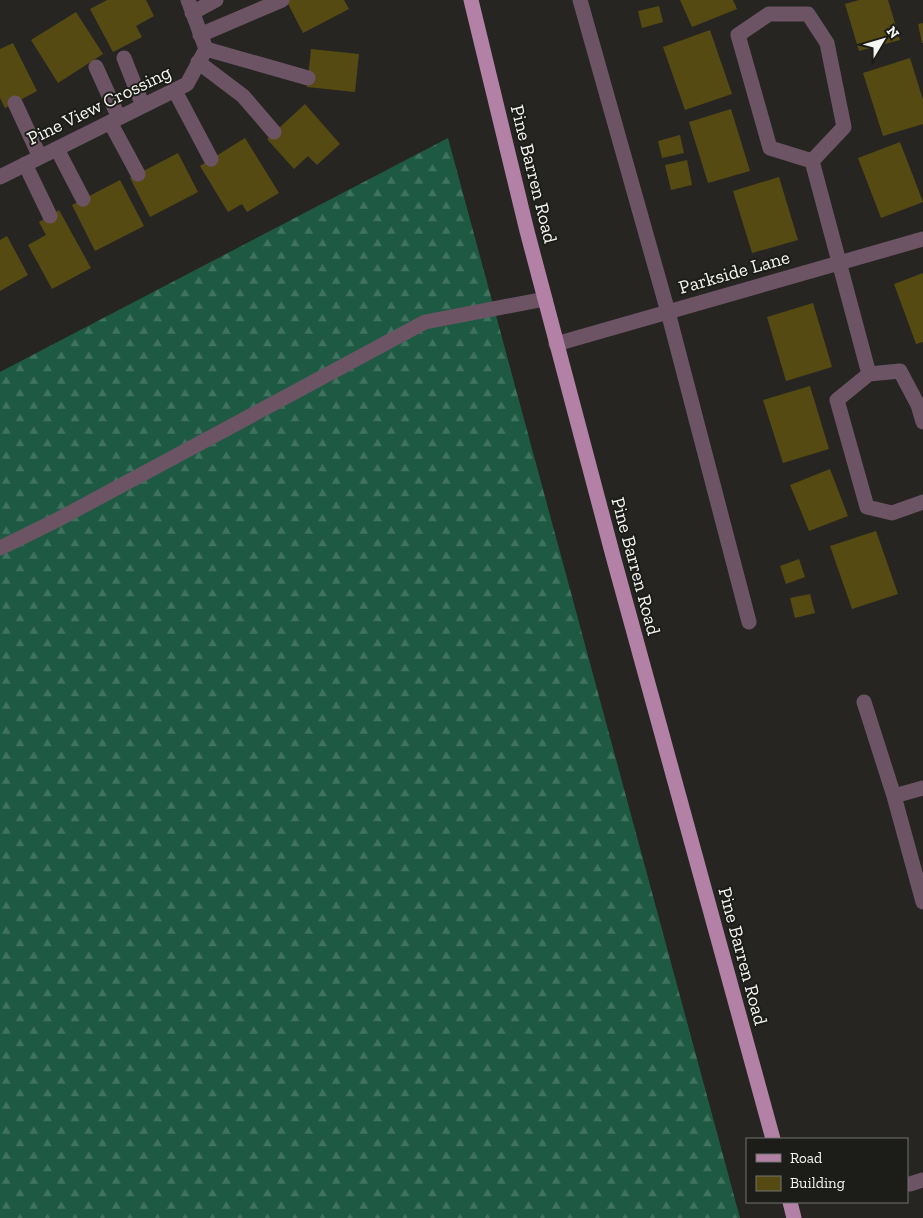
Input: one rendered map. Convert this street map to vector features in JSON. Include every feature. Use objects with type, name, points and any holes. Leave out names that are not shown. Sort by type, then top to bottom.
[{"type":"main road","name":"Pine Barren Road","points":[[471,0],[556,344],[773,1138]]},
{"type":"main road","points":[[790,1203],[794,1218]]},
{"type":"street","points":[[216,0],[190,6],[201,49],[274,132]]},
{"type":"street","points":[[201,49],[282,0]]},
{"type":"street","points":[[580,0],[668,312],[750,622]]},
{"type":"street","points":[[769,14],[808,14],[827,43],[844,126],[812,161],[770,148],[738,35],[769,14]]},
{"type":"street","points":[[201,49],[308,78]]},
{"type":"street","name":"Pine View Crossing","points":[[0,177],[187,84],[201,49]]},
{"type":"street","points":[[124,58],[143,106]]},
{"type":"street","points":[[96,67],[114,120],[138,174]]},
{"type":"street","points":[[175,90],[211,159]]},
{"type":"street","points":[[15,103],[40,157]]},
{"type":"street","points":[[57,149],[82,199]]},
{"type":"street","points":[[812,161],[869,374]]},
{"type":"street","points":[[25,164],[50,216]]},
{"type":"street","name":"Parkside Lane","points":[[556,344],[923,240]]},
{"type":"street","points":[[0,548],[65,516],[425,322],[545,299]]},
{"type":"street","points":[[923,422],[918,405],[900,371],[869,374],[838,400],[867,507],[892,513],[923,502]]},
{"type":"street","points":[[864,702],[894,796],[923,902]]},
{"type":"street","points":[[894,796],[923,788]]},
{"type":"green space","points":[[448,138],[740,1218],[0,1218],[0,372]]},
{"type":"building","points":[[107,0],[146,0],[154,16],[136,26],[142,37],[113,52],[90,9]]},
{"type":"building","points":[[286,0],[344,0],[349,9],[303,33]]},
{"type":"building","points":[[680,0],[733,0],[737,9],[692,27]]},
{"type":"building","points":[[859,0],[888,0],[900,40],[859,51],[845,4]]},
{"type":"building","points":[[659,6],[663,22],[642,28],[638,11]]},
{"type":"building","points":[[76,12],[103,54],[58,83],[31,40]]},
{"type":"building","points":[[923,23],[923,43],[922,43],[918,24]]},
{"type":"building","points":[[710,30],[732,94],[685,110],[663,47]]},
{"type":"building","points":[[13,43],[37,91],[5,108],[0,98],[0,49]]},
{"type":"building","points":[[311,49],[359,54],[355,92],[307,87]]},
{"type":"building","points":[[910,58],[923,100],[923,124],[883,136],[863,73]]},
{"type":"building","points":[[305,104],[340,144],[317,165],[308,156],[294,169],[267,139]]},
{"type":"building","points":[[731,109],[750,171],[708,183],[689,122]]},
{"type":"building","points":[[680,135],[684,153],[662,158],[658,141]]},
{"type":"building","points":[[245,138],[279,193],[247,212],[242,204],[228,212],[200,166]]},
{"type":"building","points":[[900,142],[923,202],[881,218],[858,158]]},
{"type":"building","points":[[178,153],[198,192],[150,217],[130,178]]},
{"type":"building","points":[[687,160],[692,185],[671,190],[665,165]]},
{"type":"building","points":[[779,177],[798,240],[752,253],[733,191]]},
{"type":"building","points":[[120,180],[144,226],[95,251],[72,205]]},
{"type":"building","points":[[59,210],[91,268],[52,289],[28,245],[46,235],[39,222]]},
{"type":"building","points":[[7,236],[28,275],[0,291],[0,240]]},
{"type":"building","points":[[923,273],[923,342],[916,344],[894,284]]},
{"type":"building","points":[[813,303],[832,367],[786,381],[767,317]]},
{"type":"building","points":[[810,386],[829,449],[783,463],[763,400]]},
{"type":"building","points":[[830,469],[848,516],[809,531],[790,485]]},
{"type":"building","points":[[876,531],[898,594],[852,609],[830,546]]},
{"type":"building","points":[[799,559],[805,577],[786,584],[780,566]]},
{"type":"building","points":[[810,594],[815,613],[795,618],[790,598]]}]
